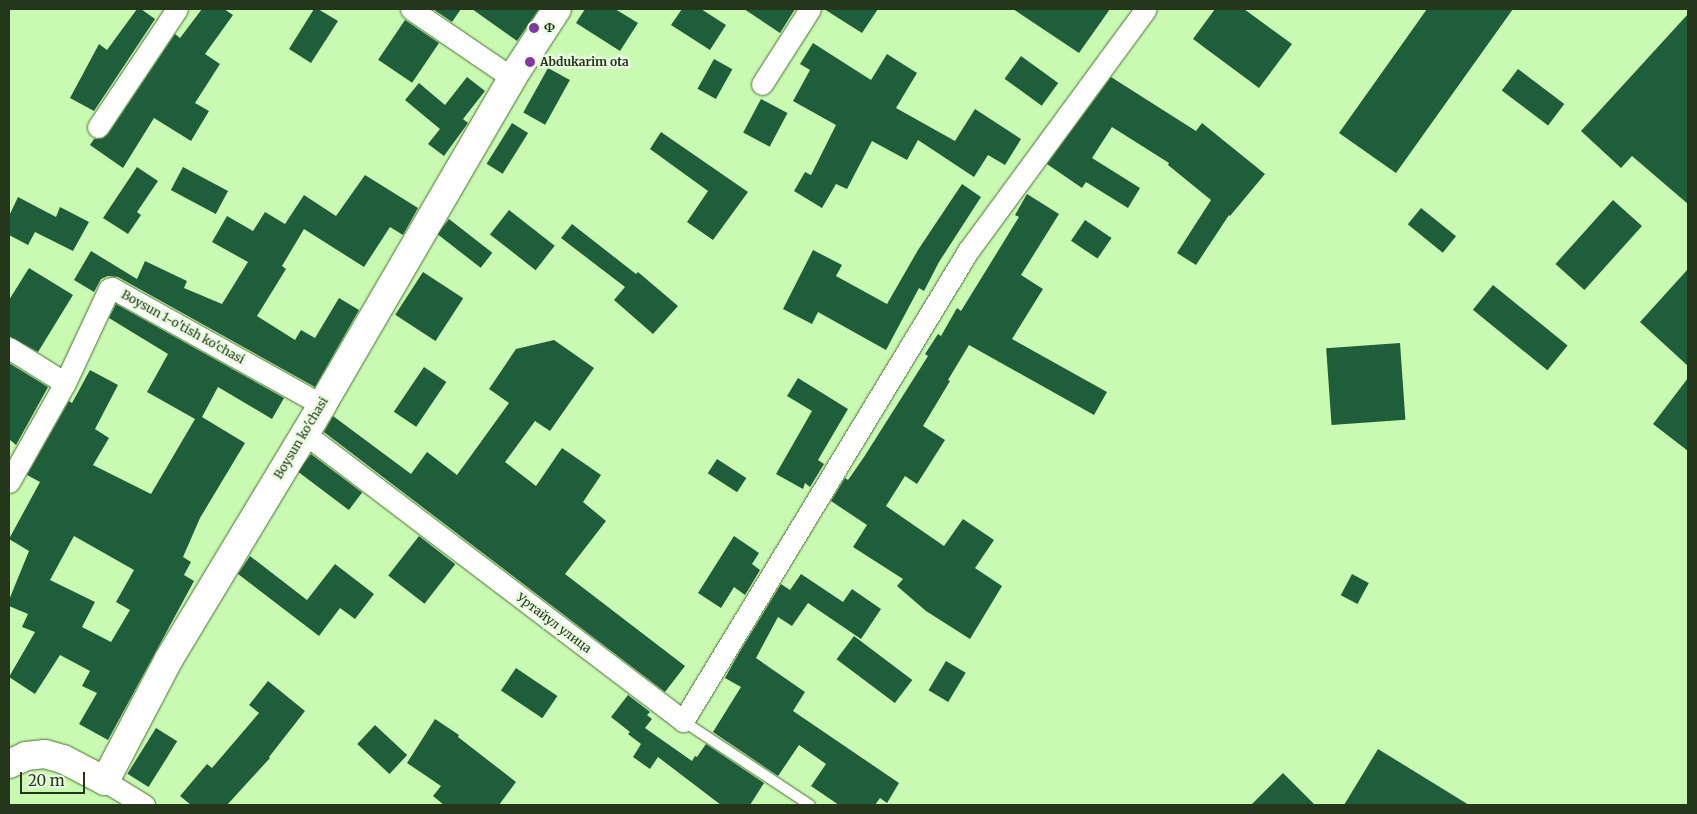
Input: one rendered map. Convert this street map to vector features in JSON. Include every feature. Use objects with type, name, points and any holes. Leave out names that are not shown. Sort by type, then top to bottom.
[{"type":"street","points":[[98,127],[177,9]]},
{"type":"street","points":[[411,9],[512,78]]},
{"type":"street","name":"Boysun ko'chasi","points":[[105,782],[168,659],[322,405],[512,78],[557,9]]},
{"type":"street","points":[[762,84],[810,9]]},
{"type":"street","points":[[683,721],[968,251],[1146,9]]},
{"type":"street","name":"Boysun 1-o'tish ko'chasi","points":[[9,482],[65,384],[109,289],[112,288],[322,405]]},
{"type":"street","points":[[9,348],[65,384]]},
{"type":"street","name":"Уртайул улица","points":[[304,433],[683,721]]},
{"type":"street","points":[[9,764],[26,756],[46,754],[64,759],[144,805]]},
{"type":"lane","name":"Уртайул улица","points":[[683,721],[810,805]]},
{"type":"building","points":[[137,9],[141,9],[155,19],[94,111],[70,98],[99,44],[107,50]]},
{"type":"building","points":[[202,9],[224,9],[233,15],[205,54],[220,64],[195,103],[209,111],[191,141],[154,118],[123,168],[90,145],[94,139],[103,138],[108,134],[175,34],[180,38]]},
{"type":"building","points":[[314,9],[318,9],[338,21],[311,63],[289,49]]},
{"type":"building","points":[[433,9],[461,9],[452,22]]},
{"type":"building","points":[[472,9],[539,9],[517,41]]},
{"type":"building","points":[[585,9],[615,9],[638,23],[620,51],[576,23]]},
{"type":"building","points":[[682,9],[701,9],[726,25],[710,50],[671,25]]},
{"type":"building","points":[[744,9],[795,9],[780,33]]},
{"type":"building","points":[[824,9],[878,9],[862,33]]},
{"type":"building","points":[[1013,9],[1110,9],[1079,53]]},
{"type":"building","points":[[1215,9],[1244,9],[1292,44],[1259,88],[1193,39]]},
{"type":"building","points":[[1427,9],[1513,9],[1396,173],[1339,133]]},
{"type":"building","points":[[1688,14],[1688,204],[1632,156],[1621,168],[1581,131]]},
{"type":"building","points":[[405,20],[439,43],[412,83],[378,60]]},
{"type":"building","points":[[813,43],[871,80],[887,54],[917,73],[896,108],[955,141],[975,109],[1021,139],[1005,165],[988,155],[974,177],[918,140],[907,160],[872,141],[847,189],[836,184],[822,208],[794,191],[805,172],[811,175],[836,125],[793,101],[810,70],[800,64]]},
{"type":"building","points":[[1021,56],[1058,83],[1042,106],[1005,79]]},
{"type":"building","points":[[714,59],[732,69],[716,99],[698,89]]},
{"type":"building","points":[[548,68],[570,80],[545,125],[523,113]]},
{"type":"building","points":[[1518,69],[1564,104],[1548,125],[1502,91]]},
{"type":"building","points":[[467,77],[485,91],[463,119],[468,123],[444,156],[428,144],[440,129],[405,100],[419,83],[445,105]]},
{"type":"building","points":[[1111,77],[1196,131],[1202,123],[1265,174],[1229,215],[1196,265],[1177,253],[1211,200],[1168,165],[1169,163],[1112,127],[1092,158],[1140,188],[1128,208],[1086,182],[1082,188],[1047,164]]},
{"type":"building","points":[[761,99],[787,113],[770,147],[743,133]]},
{"type":"building","points":[[512,123],[528,133],[503,174],[487,164]]},
{"type":"building","points":[[661,132],[748,192],[713,240],[687,222],[708,191],[650,149]]},
{"type":"building","points":[[137,167],[158,181],[137,212],[141,215],[128,234],[103,218]]},
{"type":"building","points":[[183,167],[228,191],[216,214],[171,190]]},
{"type":"building","points":[[365,175],[418,208],[403,235],[390,227],[364,267],[304,229],[282,266],[286,269],[257,316],[295,340],[301,330],[315,338],[339,298],[359,310],[315,387],[118,277],[108,276],[101,279],[94,292],[74,280],[91,251],[137,279],[145,261],[187,281],[184,288],[222,304],[248,262],[212,242],[227,216],[253,231],[265,212],[285,224],[304,195],[336,216]]},
{"type":"building","points":[[962,184],[981,197],[939,262],[924,291],[919,288],[886,350],[818,312],[812,324],[783,309],[813,250],[842,265],[836,276],[887,304],[918,250]]},
{"type":"building","points":[[1027,194],[1059,214],[1021,275],[1043,289],[1012,339],[1107,392],[1094,415],[969,345],[948,380],[950,381],[923,426],[945,440],[917,484],[905,476],[886,506],[944,546],[963,519],[994,540],[975,568],[1002,586],[970,639],[926,611],[897,586],[903,579],[853,547],[867,525],[831,501],[845,478],[848,480],[864,457],[928,356],[925,354],[938,334],[941,336],[957,308],[961,311],[1019,217],[1015,215]]},
{"type":"building","points":[[18,197],[56,217],[60,207],[89,222],[73,251],[35,232],[28,245],[9,235],[9,216]]},
{"type":"building","points":[[1613,200],[1642,226],[1584,290],[1555,264]]},
{"type":"building","points":[[1421,208],[1456,236],[1443,253],[1408,224]]},
{"type":"building","points":[[509,210],[555,246],[536,270],[490,234]]},
{"type":"building","points":[[449,219],[492,253],[481,268],[437,234]]},
{"type":"building","points":[[1085,220],[1112,238],[1098,259],[1071,241]]},
{"type":"building","points":[[572,224],[636,274],[638,272],[678,306],[653,334],[614,300],[625,287],[561,238]]},
{"type":"building","points":[[29,268],[73,295],[38,352],[9,336],[9,300]]},
{"type":"building","points":[[1688,269],[1688,366],[1640,322]]},
{"type":"building","points":[[423,272],[463,298],[435,341],[395,315]]},
{"type":"building","points":[[1493,285],[1568,345],[1547,370],[1473,310]]},
{"type":"building","points":[[116,304],[284,398],[272,419],[218,387],[202,417],[245,443],[200,518],[183,557],[191,562],[184,575],[194,581],[108,740],[79,724],[97,693],[82,686],[90,671],[60,655],[35,694],[9,677],[35,632],[22,627],[28,614],[9,606],[9,600],[29,551],[9,539],[40,482],[27,475],[69,401],[72,403],[90,370],[118,385],[95,429],[109,438],[93,465],[151,494],[195,419],[147,392],[168,354],[109,318]],"holes":[[[74,536],[134,570],[116,602],[130,610],[111,642],[82,627],[95,602],[50,580]]]},
{"type":"building","points":[[554,340],[594,368],[550,431],[535,421],[505,462],[536,486],[562,448],[601,475],[583,502],[606,521],[565,574],[685,666],[665,692],[324,432],[333,416],[411,474],[427,452],[457,475],[509,403],[489,389],[516,349]]},
{"type":"building","points":[[1400,343],[1405,420],[1332,425],[1326,348]]},
{"type":"building","points":[[9,363],[48,387],[16,445],[9,439]]},
{"type":"building","points":[[424,367],[446,382],[416,427],[394,412]]},
{"type":"building","points":[[798,378],[848,409],[818,460],[824,464],[810,487],[805,483],[803,489],[776,474],[812,411],[787,396]]},
{"type":"building","points":[[1688,378],[1688,451],[1653,424]]},
{"type":"building","points":[[311,454],[362,493],[349,510],[298,472]]},
{"type":"building","points":[[717,459],[746,478],[737,492],[708,473]]},
{"type":"building","points":[[419,536],[455,564],[424,604],[388,575]]},
{"type":"building","points":[[734,536],[759,553],[752,564],[760,570],[745,595],[734,587],[721,608],[698,593]]},
{"type":"building","points":[[250,556],[307,600],[335,564],[374,594],[355,619],[340,608],[319,636],[238,574]]},
{"type":"building","points":[[801,574],[843,602],[852,589],[881,609],[861,639],[808,603],[792,626],[778,617],[756,658],[805,692],[793,711],[899,783],[887,803],[880,798],[875,805],[839,805],[811,786],[826,764],[799,745],[778,776],[713,732],[741,687],[725,678],[781,584],[790,590]]},
{"type":"building","points":[[1352,574],[1369,583],[1358,604],[1341,595]]},
{"type":"building","points":[[854,636],[912,680],[895,703],[837,659]]},
{"type":"building","points":[[946,661],[966,673],[948,702],[928,690]]},
{"type":"building","points":[[516,668],[557,696],[542,718],[501,690]]},
{"type":"building","points":[[268,681],[305,711],[270,758],[227,805],[191,805],[180,796],[207,764],[212,768],[259,713],[249,705]]},
{"type":"building","points":[[628,695],[650,712],[647,715],[652,719],[645,728],[692,761],[706,744],[764,783],[750,805],[721,805],[658,757],[650,769],[633,757],[641,744],[628,734],[630,732],[611,717]]},
{"type":"building","points":[[435,719],[459,735],[458,737],[516,782],[499,805],[444,805],[433,796],[441,786],[407,763]]},
{"type":"building","points":[[375,725],[407,755],[389,774],[357,744]]},
{"type":"building","points":[[156,728],[177,741],[149,787],[127,774]]},
{"type":"building","points":[[1378,749],[1469,805],[1344,805]]},
{"type":"building","points":[[1283,773],[1315,805],[1251,805]]},
{"type":"place","name":"Ф","points":[[534,28]]},
{"type":"place","name":"Abdukarim ota","points":[[530,62]]}]
